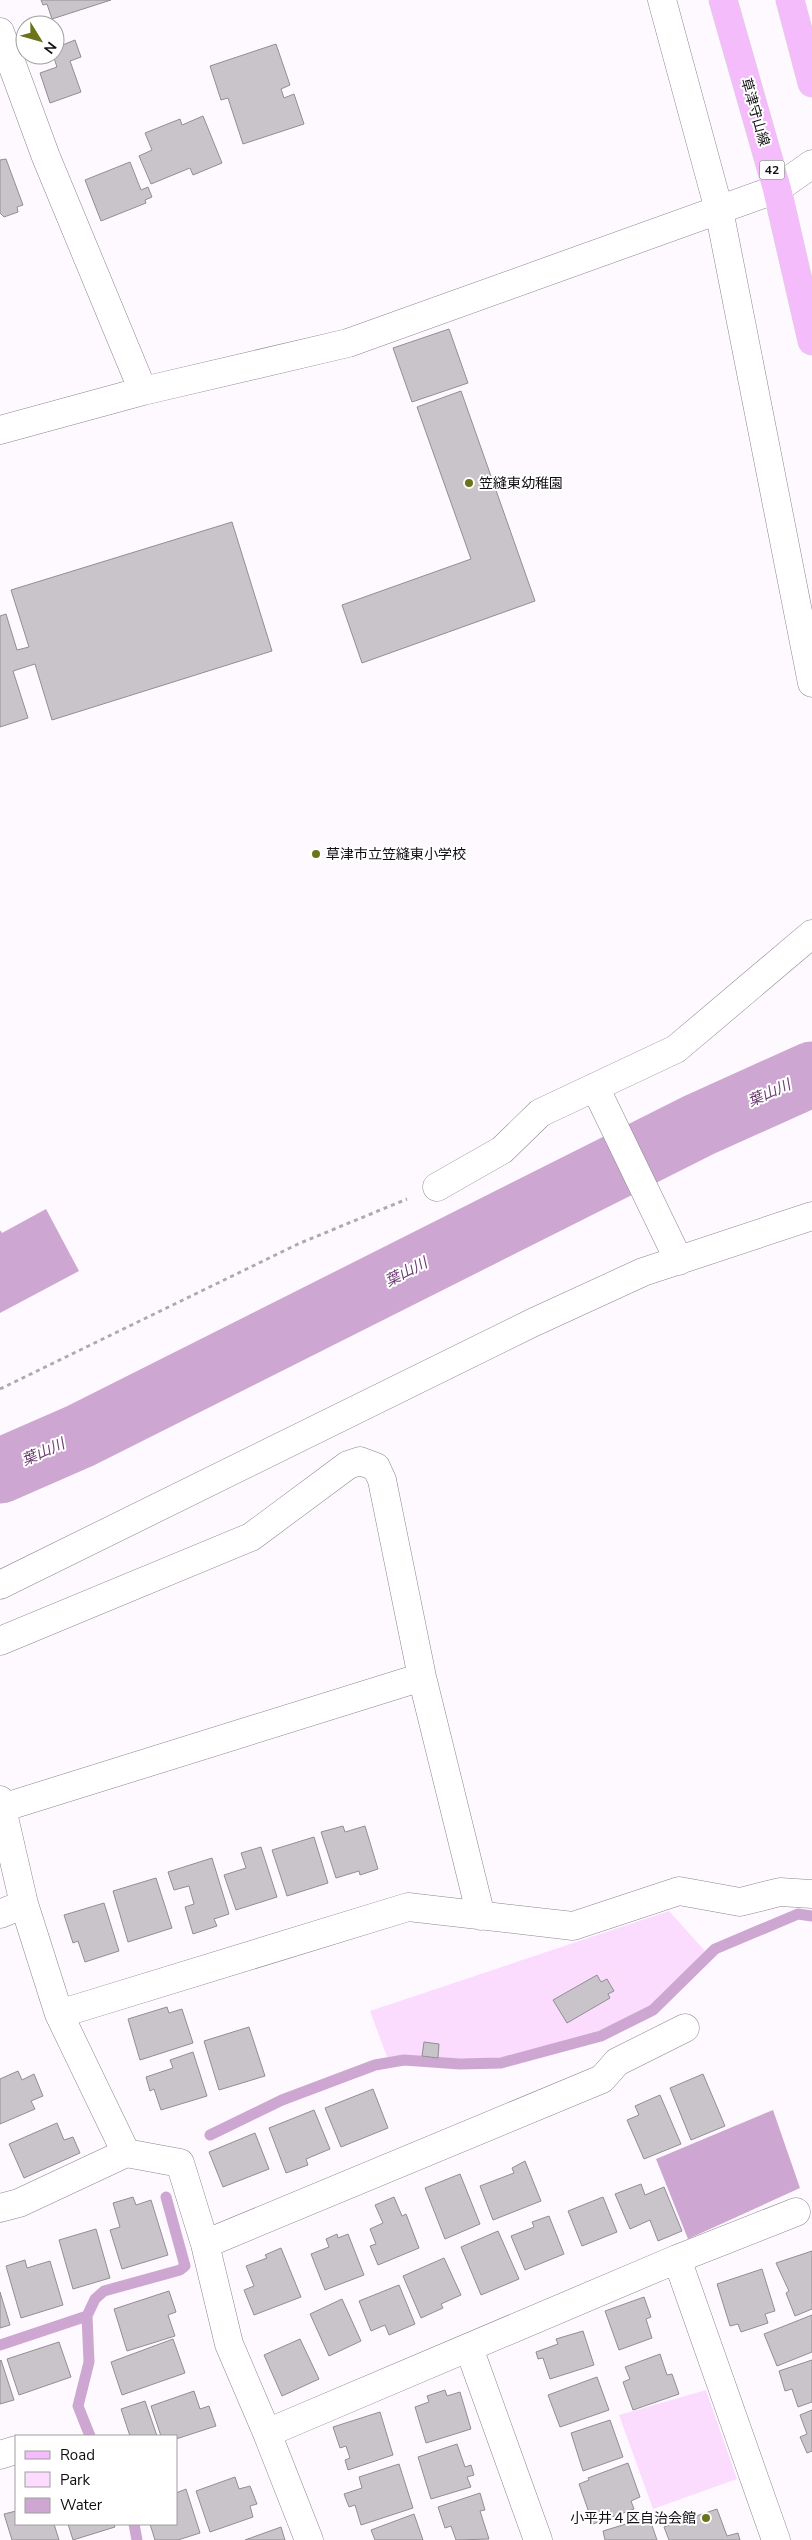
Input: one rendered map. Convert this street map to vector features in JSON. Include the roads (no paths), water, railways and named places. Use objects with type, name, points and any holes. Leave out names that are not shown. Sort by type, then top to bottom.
[{"type":"main road","name":"草津守山線","points":[[723,0],[777,189],[812,341]]},
{"type":"main road","points":[[790,0],[812,84]]},
{"type":"street","points":[[662,0],[719,210],[812,683]]},
{"type":"street","points":[[0,32],[46,157],[142,391]]},
{"type":"street","points":[[0,430],[142,391],[348,343],[777,189],[812,164]]},
{"type":"street","points":[[437,1187],[502,1150],[540,1113],[676,1049],[812,934]]},
{"type":"street","points":[[595,1087],[679,1261]]},
{"type":"street","points":[[0,1585],[532,1323],[644,1272],[812,1216]]},
{"type":"street","points":[[0,1641],[251,1537],[348,1465],[360,1461],[376,1467],[382,1480],[422,1677],[481,1916]]},
{"type":"street","points":[[126,2153],[12,1909],[1,1804],[422,1677]]},
{"type":"street","points":[[60,2014],[408,1907],[573,1926],[679,1891],[740,1902],[780,1892],[812,1894]]},
{"type":"street","points":[[205,2244],[602,2079],[618,2062],[685,2028]]},
{"type":"street","points":[[0,2208],[19,2203],[126,2153],[180,2163],[205,2244],[229,2344],[268,2433],[309,2540]]},
{"type":"street","points":[[268,2433],[677,2259],[796,2212]]},
{"type":"street","points":[[677,2259],[776,2540]]},
{"type":"street","points":[[469,2348],[538,2540]]},
{"type":"street","points":[[0,2455],[15,2450]]},
{"type":"water","points":[[46,1209],[79,1271],[0,1313],[0,1230],[2,1233]]},
{"type":"water","points":[[773,2110],[800,2188],[688,2239],[656,2159]]},
{"type":"waterway","name":"葉山川","points":[[0,1471],[80,1436],[699,1125],[812,1074]]},
{"type":"waterway","points":[[210,2135],[282,2100],[375,2065],[404,2060],[460,2064],[501,2063],[601,2036],[653,2010],[715,1949],[798,1914],[812,1916]]},
{"type":"waterway","points":[[90,2435],[78,2406],[89,2362],[87,2316],[95,2299],[104,2291],[180,2270],[185,2266],[166,2197]]},
{"type":"waterway","points":[[0,2345],[87,2316]]},
{"type":"waterway","points":[[134,2525],[137,2540]]},
{"type":"place","name":"笠縫東幼稚園","points":[[469,483]]},
{"type":"place","name":"草津市立笠縫東小学校","points":[[316,854]]},
{"type":"place","name":"小平井４区自治会館","points":[[706,2518]]}]
